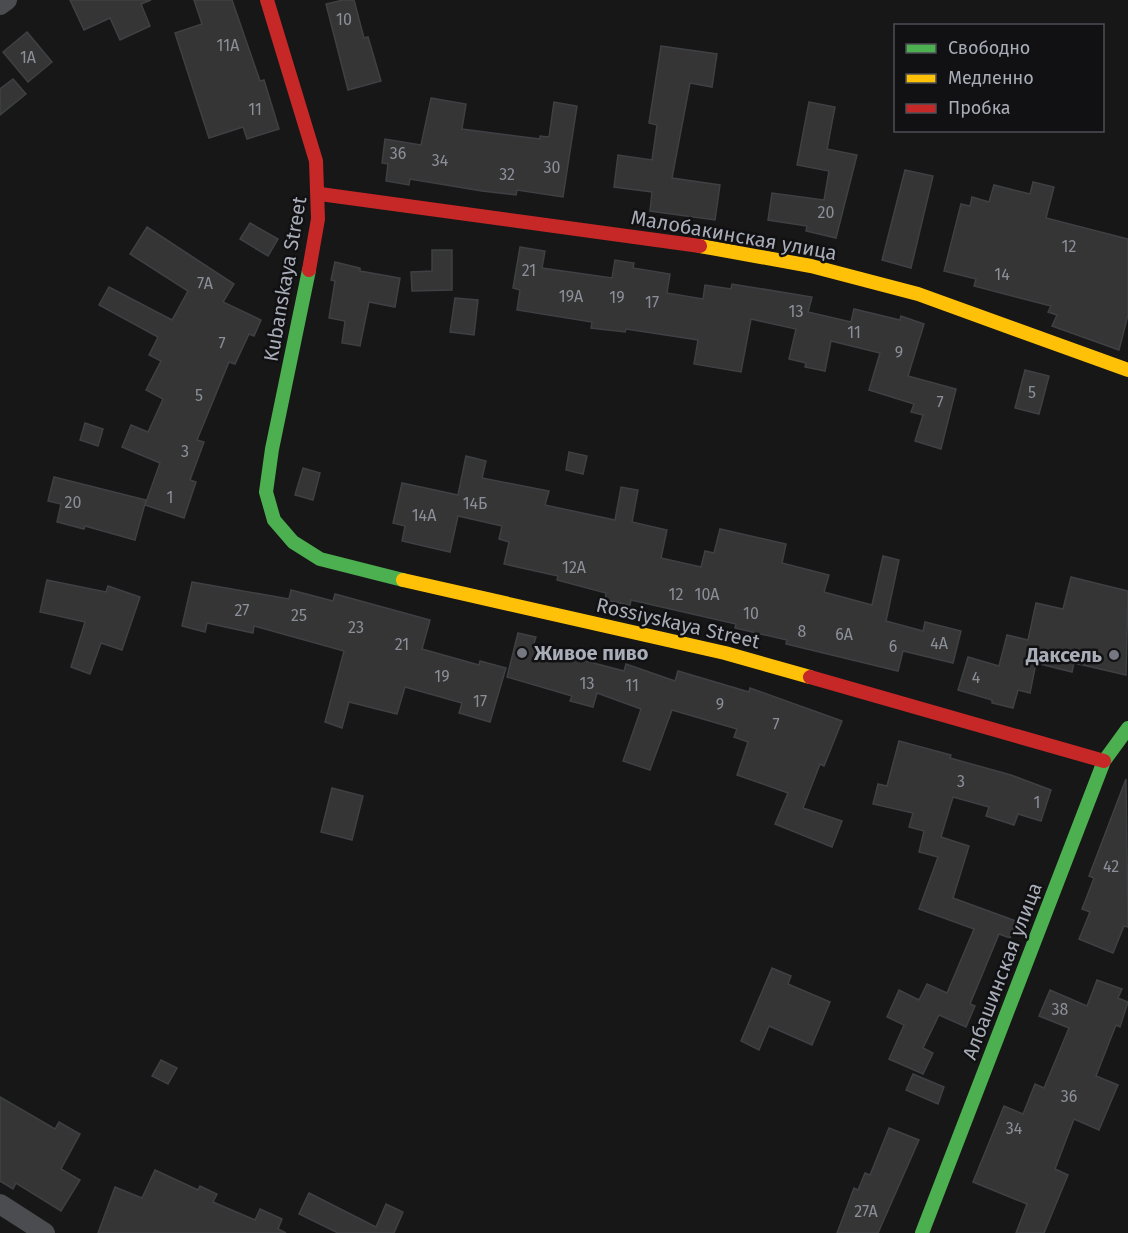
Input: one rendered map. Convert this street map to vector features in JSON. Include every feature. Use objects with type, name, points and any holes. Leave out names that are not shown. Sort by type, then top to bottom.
[{"type":"street","points":[[0,5],[7,0]]},
{"type":"street","name":"Kubanskaya Street","points":[[267,0],[315,161],[320,194],[316,239],[272,449],[267,498]]},
{"type":"street","name":"Малобакинская улица","points":[[320,194],[672,242],[811,266],[918,294],[1128,370]]},
{"type":"street","name":"Rossiyskaya Street","points":[[267,498],[274,520],[293,542],[320,559],[345,567],[725,653],[1104,761]]},
{"type":"street","name":"Албашинская улица","points":[[922,1233],[1104,761],[1128,728]]},
{"type":"street","points":[[0,1204],[45,1233]]},
{"type":"building","points":[[70,0],[151,0],[141,4],[150,26],[120,40],[110,18],[84,30]]},
{"type":"building","points":[[194,0],[232,0],[260,81],[264,80],[279,129],[247,139],[243,127],[209,138],[175,33],[202,24]]},
{"type":"building","points":[[354,0],[364,38],[368,37],[381,81],[348,90],[326,4]]},
{"type":"building","points":[[27,32],[52,62],[28,82],[3,52]]},
{"type":"building","points":[[661,46],[717,54],[712,87],[690,83],[672,178],[720,185],[715,220],[650,211],[652,192],[614,187],[618,155],[652,160],[657,125],[649,123]]},
{"type":"building","points":[[13,79],[26,94],[0,115],[0,89]]},
{"type":"building","points":[[431,98],[466,104],[462,129],[540,139],[540,136],[549,137],[554,102],[577,106],[563,197],[517,190],[516,195],[482,191],[410,179],[409,185],[386,181],[388,164],[382,163],[385,139],[421,145]]},
{"type":"building","points":[[809,102],[835,107],[827,149],[857,155],[836,238],[806,231],[807,226],[768,220],[772,193],[824,200],[829,171],[797,165]]},
{"type":"building","points":[[905,170],[933,176],[911,268],[882,260]]},
{"type":"building","points":[[1033,182],[1054,187],[1046,218],[1128,239],[1128,315],[1119,350],[1052,326],[1057,315],[1048,312],[1051,306],[974,286],[976,279],[944,271],[961,204],[970,206],[972,197],[989,202],[994,185],[1030,194]]},
{"type":"building","points":[[250,223],[278,239],[268,256],[240,239]]},
{"type":"building","points":[[147,227],[234,284],[223,302],[261,320],[254,336],[249,334],[235,364],[229,362],[197,440],[204,442],[190,480],[196,482],[184,518],[145,505],[160,463],[122,447],[131,425],[148,432],[163,399],[146,390],[161,361],[149,355],[158,337],[99,305],[109,287],[172,320],[188,291],[130,254]]},
{"type":"building","points":[[520,247],[545,251],[542,268],[612,278],[615,260],[634,263],[633,268],[670,274],[667,293],[703,299],[705,285],[731,289],[732,284],[812,297],[808,312],[851,322],[854,309],[900,320],[901,316],[924,324],[908,376],[956,389],[941,449],[915,441],[923,415],[911,412],[914,404],[869,390],[880,353],[831,341],[825,371],[805,367],[806,363],[789,359],[796,329],[751,319],[741,372],[694,364],[698,340],[626,329],[625,332],[591,328],[592,322],[517,310],[520,290],[513,288]]},
{"type":"building","points":[[432,250],[452,250],[452,290],[412,291],[411,272],[432,271]]},
{"type":"building","points":[[335,262],[360,268],[360,271],[400,278],[395,307],[369,302],[360,346],[342,343],[345,321],[329,318],[335,281],[331,280]]},
{"type":"building","points":[[455,298],[478,300],[474,335],[450,332]]},
{"type":"building","points":[[1025,370],[1049,376],[1039,414],[1015,408]]},
{"type":"building","points":[[85,423],[103,429],[98,446],[80,440]]},
{"type":"building","points":[[569,452],[587,456],[583,474],[566,470]]},
{"type":"building","points":[[466,456],[486,461],[482,478],[549,491],[545,505],[615,520],[621,487],[638,490],[632,522],[667,530],[661,558],[701,567],[705,551],[714,553],[720,529],[786,544],[782,563],[829,575],[824,592],[872,605],[883,556],[899,560],[886,621],[923,631],[925,622],[961,631],[953,663],[903,651],[898,671],[786,644],[787,640],[735,628],[736,624],[631,600],[630,605],[605,600],[606,593],[557,580],[558,576],[504,564],[509,542],[499,539],[502,526],[458,516],[450,552],[402,541],[405,526],[393,523],[402,483],[458,495]]},
{"type":"building","points":[[303,468],[320,473],[313,500],[295,495]]},
{"type":"building","points":[[54,477],[146,500],[135,540],[85,526],[84,529],[57,522],[61,504],[48,501]]},
{"type":"building","points":[[1071,577],[1128,591],[1126,675],[1074,663],[1072,672],[1036,663],[1030,693],[1018,690],[1013,708],[958,690],[968,657],[999,666],[1007,635],[1028,640],[1036,603],[1063,609]]},
{"type":"building","points":[[47,580],[106,592],[108,586],[140,597],[122,650],[101,643],[90,674],[71,667],[85,622],[40,612]]},
{"type":"building","points":[[192,582],[289,599],[291,590],[333,601],[335,594],[430,620],[422,649],[479,665],[480,661],[506,668],[490,722],[459,713],[462,703],[405,687],[397,714],[349,702],[342,728],[325,722],[344,651],[254,626],[253,633],[207,623],[205,632],[182,626]]},
{"type":"building","points":[[518,633],[536,637],[533,646],[582,660],[624,671],[626,664],[675,681],[678,671],[749,692],[750,688],[842,721],[824,766],[820,764],[803,808],[842,821],[832,847],[775,824],[788,793],[737,775],[748,742],[734,737],[737,729],[672,710],[650,770],[623,761],[641,709],[597,693],[593,707],[570,701],[572,696],[507,677]]},
{"type":"building","points":[[899,741],[951,755],[950,758],[1011,775],[1051,790],[1041,821],[1018,814],[1014,825],[986,816],[989,807],[953,797],[941,837],[969,846],[953,898],[1016,921],[1010,938],[999,934],[970,1004],[975,1006],[966,1027],[939,1015],[923,1048],[933,1053],[923,1074],[889,1059],[904,1025],[887,1017],[899,990],[919,1000],[927,984],[947,993],[974,929],[919,909],[938,857],[919,852],[924,831],[909,827],[913,813],[873,804],[878,784],[887,786]]},
{"type":"building","points":[[1126,779],[1128,927],[1124,926],[1113,953],[1079,939],[1090,912],[1082,909],[1094,878],[1089,876]]},
{"type":"building","points":[[332,788],[363,796],[352,840],[321,832]]},
{"type":"building","points":[[772,968],[791,976],[788,984],[830,1002],[812,1045],[769,1026],[759,1050],[741,1041]]},
{"type":"building","points":[[1097,980],[1122,989],[1118,998],[1128,1002],[1120,1027],[1116,1025],[1096,1076],[1118,1085],[1099,1130],[1074,1119],[1055,1169],[1068,1175],[1044,1233],[1016,1233],[1027,1204],[973,1182],[1004,1106],[1023,1114],[1035,1084],[1044,1088],[1069,1028],[1039,1016],[1050,990],[1087,1006]]},
{"type":"building","points":[[161,1060],[177,1068],[168,1084],[152,1076]]},
{"type":"building","points":[[913,1074],[944,1087],[938,1104],[906,1090]]},
{"type":"building","points":[[0,1097],[55,1129],[59,1122],[80,1134],[61,1169],[80,1180],[61,1211],[16,1183],[13,1189],[0,1181]]},
{"type":"building","points":[[889,1128],[919,1140],[878,1233],[837,1233],[854,1188],[858,1190],[865,1173],[870,1175]]},
{"type":"building","points":[[155,1170],[198,1190],[200,1186],[217,1194],[213,1202],[255,1220],[260,1209],[282,1219],[278,1229],[286,1233],[98,1233],[115,1187],[142,1198]]},
{"type":"building","points":[[309,1193],[376,1227],[386,1204],[403,1212],[394,1233],[338,1233],[299,1214]]},
{"type":"traffic: fast","points":[[309,270],[272,449],[266,492],[274,520],[293,542],[320,559],[403,580]]},
{"type":"traffic: fast","points":[[922,1233],[1104,761],[1128,728]]},
{"type":"traffic: slow","points":[[700,246],[811,266],[918,294],[1128,370]]},
{"type":"traffic: slow","points":[[403,580],[725,653],[810,677]]},
{"type":"traffic: jam","points":[[267,0],[316,161],[318,219],[309,270]]},
{"type":"traffic: jam","points":[[320,194],[700,246]]},
{"type":"traffic: jam","points":[[810,677],[1104,761]]},
{"type":"place","name":"Живое пиво","points":[[522,653]]},
{"type":"place","name":"Даксель","points":[[1114,655]]}]
